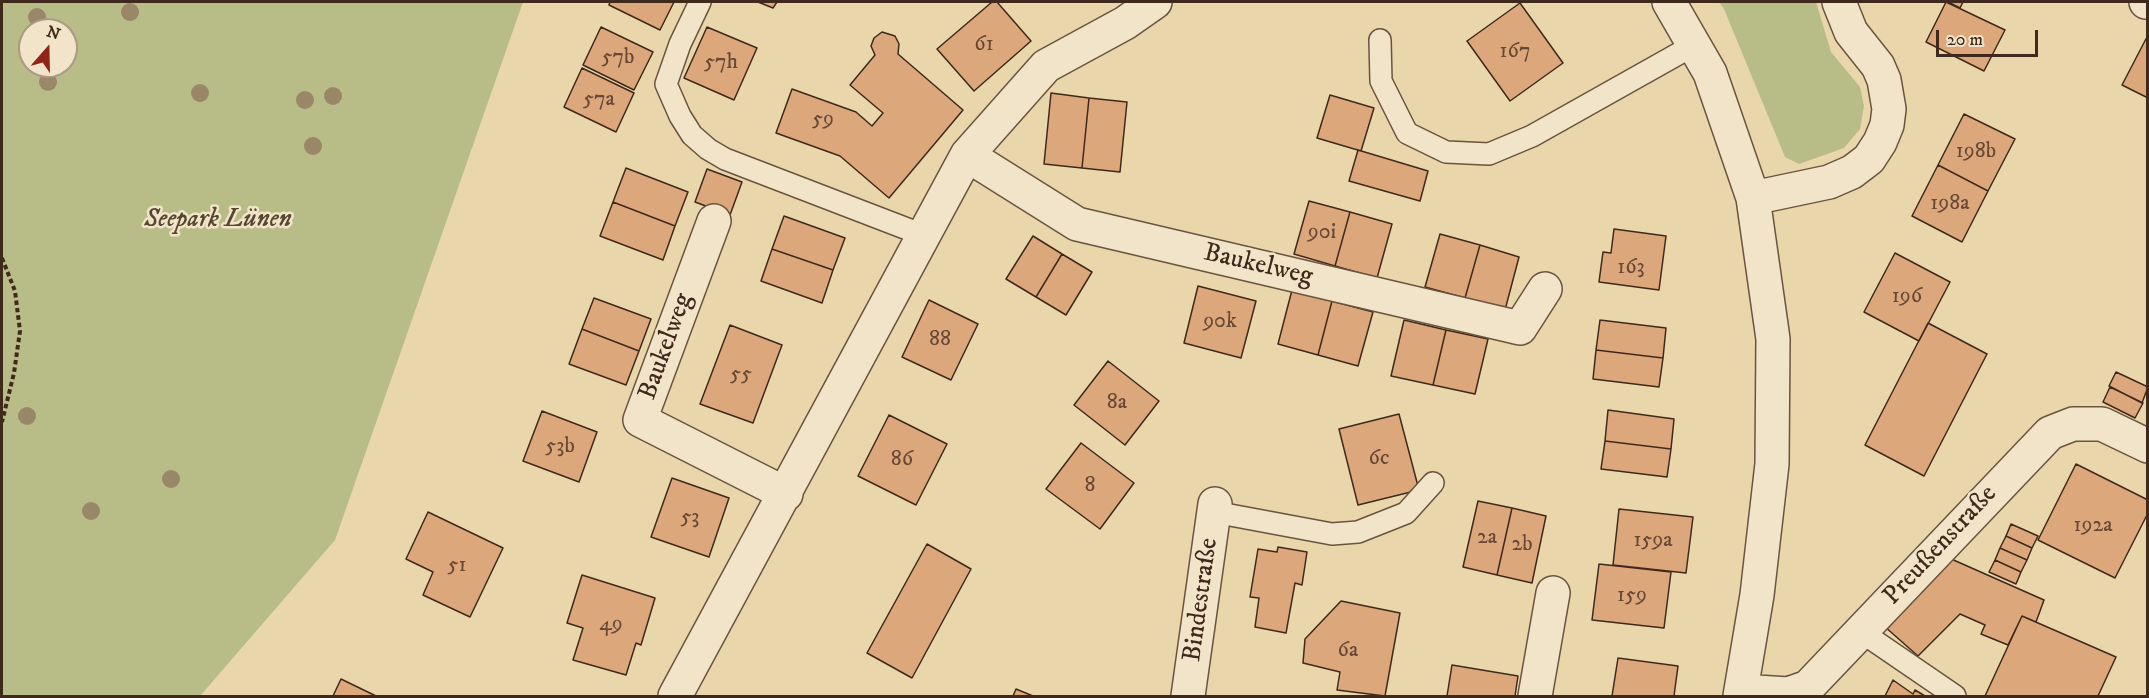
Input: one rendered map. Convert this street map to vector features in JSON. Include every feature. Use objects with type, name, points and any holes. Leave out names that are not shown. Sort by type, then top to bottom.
[{"type":"street","points":[[675,696],[967,156],[1046,66],[1125,23],[1155,2]]},
{"type":"street","name":"Preußenstraße","points":[[1669,2],[1710,73],[1753,198],[1773,339],[1772,464],[1757,595],[1740,694],[1788,694],[1808,687],[2050,433],[2073,424],[2102,424],[2148,446]]},
{"type":"street","points":[[1753,198],[1829,182],[1852,172],[1869,159],[1881,142],[1887,125],[1889,109],[1884,80],[1878,66],[1851,32],[1839,2]]},
{"type":"street","name":"Baukelweg","points":[[967,156],[1077,224],[1520,328],[1545,289]]},
{"type":"street","name":"Baukelweg","points":[[714,221],[640,420],[786,494]]},
{"type":"street","name":"Bindestraße","points":[[1188,696],[1215,508]]},
{"type":"street","points":[[1535,696],[1553,593]]},
{"type":"lane","points":[[700,2],[680,44],[666,84],[680,116],[692,135],[708,149],[725,159],[923,235]]},
{"type":"lane","points":[[1380,40],[1381,81],[1407,133],[1446,152],[1489,154],[1532,136],[1694,45]]},
{"type":"lane","points":[[1215,508],[1332,534],[1358,532],[1406,513],[1433,483]]},
{"type":"lane","points":[[1860,631],[1955,696]]},
{"type":"path","points":[[2,258],[15,291],[20,331],[14,372],[2,422]]},
{"type":"green space","name":"Seepark Lünen","points":[[2,2],[523,2],[335,540],[200,696],[2,696]]},
{"type":"green space","points":[[1719,2],[1816,2],[1831,52],[1860,87],[1864,106],[1860,129],[1844,148],[1799,164],[1785,157],[1724,9]]},
{"type":"building","points":[[610,2],[674,2],[660,30],[609,5]]},
{"type":"building","points":[[758,2],[777,2],[773,8]]},
{"type":"building","points":[[992,2],[997,2],[1031,41],[974,91],[937,49]]},
{"type":"building","points":[[1946,2],[2005,30],[1984,71],[1926,42]]},
{"type":"building","points":[[1948,2],[1963,2],[1960,8]]},
{"type":"building","points":[[1520,3],[1563,63],[1510,101],[1467,41]]},
{"type":"building","points":[[601,27],[653,52],[634,90],[583,65]]},
{"type":"building","points":[[707,27],[757,48],[734,100],[684,78]]},
{"type":"building","points":[[882,32],[895,36],[899,44],[898,54],[963,110],[889,198],[840,156],[776,133],[792,89],[856,112],[872,126],[883,113],[850,85],[875,55],[871,46],[874,38]]},
{"type":"building","points":[[2148,35],[2148,98],[2122,85]]},
{"type":"building","points":[[582,68],[634,93],[616,132],[564,107]]},
{"type":"building","points":[[1051,93],[1089,98],[1082,168],[1044,164]]},
{"type":"building","points":[[1330,95],[1374,108],[1361,151],[1317,138]]},
{"type":"building","points":[[1089,98],[1127,102],[1120,172],[1082,168]]},
{"type":"building","points":[[1964,114],[2015,139],[1988,191],[1938,165]]},
{"type":"building","points":[[1358,150],[1428,171],[1420,201],[1349,181]]},
{"type":"building","points":[[1938,165],[1988,191],[1962,242],[1912,216]]},
{"type":"building","points":[[626,168],[688,192],[675,226],[613,202]]},
{"type":"building","points":[[707,169],[742,182],[730,215],[695,202]]},
{"type":"building","points":[[1309,201],[1350,212],[1335,266],[1294,254]]},
{"type":"building","points":[[613,202],[675,226],[663,260],[600,236]]},
{"type":"building","points":[[1350,212],[1392,224],[1377,278],[1335,266]]},
{"type":"building","points":[[784,216],[845,238],[833,270],[772,249]]},
{"type":"building","points":[[1614,229],[1666,236],[1659,290],[1599,282],[1603,252],[1611,253]]},
{"type":"building","points":[[1440,234],[1480,245],[1465,298],[1425,287]]},
{"type":"building","points":[[1033,236],[1062,254],[1036,297],[1006,279]]},
{"type":"building","points":[[1480,245],[1519,257],[1505,310],[1465,298]]},
{"type":"building","points":[[772,249],[833,270],[822,303],[761,281]]},
{"type":"building","points":[[1895,253],[1950,282],[1919,341],[1864,312]]},
{"type":"building","points":[[1062,254],[1092,272],[1066,315],[1036,297]]},
{"type":"building","points":[[1198,286],[1256,301],[1241,358],[1184,343]]},
{"type":"building","points":[[1292,290],[1332,301],[1318,355],[1278,344]]},
{"type":"building","points":[[594,298],[651,319],[639,351],[582,329]]},
{"type":"building","points":[[929,300],[978,324],[951,380],[902,357]]},
{"type":"building","points":[[1332,301],[1373,312],[1358,366],[1318,355]]},
{"type":"building","points":[[1404,320],[1446,330],[1433,385],[1391,376]]},
{"type":"building","points":[[1600,320],[1666,328],[1663,358],[1596,350]]},
{"type":"building","points":[[1928,323],[1987,354],[1924,476],[1865,445]]},
{"type":"building","points":[[730,325],[782,345],[753,423],[700,404]]},
{"type":"building","points":[[582,329],[639,351],[626,385],[569,364]]},
{"type":"building","points":[[1446,330],[1488,339],[1475,394],[1433,385]]},
{"type":"building","points":[[1596,350],[1663,358],[1659,387],[1593,379]]},
{"type":"building","points":[[1108,361],[1159,401],[1125,445],[1074,405]]},
{"type":"building","points":[[2116,372],[2148,387],[2142,403],[2109,386]]},
{"type":"building","points":[[2110,387],[2143,403],[2135,418],[2103,402]]},
{"type":"building","points":[[1608,410],[1674,419],[1671,449],[1605,441]]},
{"type":"building","points":[[542,411],[597,432],[579,482],[523,461]]},
{"type":"building","points":[[1399,414],[1419,490],[1358,505],[1339,429]]},
{"type":"building","points":[[889,415],[947,444],[916,505],[858,476]]},
{"type":"building","points":[[1605,441],[1671,449],[1667,477],[1601,469]]},
{"type":"building","points":[[1081,443],[1134,483],[1100,529],[1046,489]]},
{"type":"building","points":[[2076,464],[2148,500],[2148,513],[2115,578],[2038,540]]},
{"type":"building","points":[[672,478],[729,498],[709,557],[651,537]]},
{"type":"building","points":[[1478,501],[1512,508],[1497,575],[1463,567]]},
{"type":"building","points":[[1512,508],[1546,516],[1532,583],[1497,575]]},
{"type":"building","points":[[1619,509],[1693,517],[1686,573],[1613,565]]},
{"type":"building","points":[[428,512],[503,548],[470,617],[423,595],[433,572],[406,559]]},
{"type":"building","points":[[2011,524],[2038,536],[2032,548],[2006,536]]},
{"type":"building","points":[[2006,536],[2032,548],[2027,560],[2000,548]]},
{"type":"building","points":[[927,544],[971,569],[912,678],[867,653]]},
{"type":"building","points":[[1278,547],[1307,552],[1302,585],[1295,583],[1286,633],[1255,627],[1259,598],[1250,597],[1258,549],[1277,552]]},
{"type":"building","points":[[2000,548],[2027,560],[2021,572],[1995,560]]},
{"type":"building","points":[[1949,558],[2044,600],[2036,622],[2022,616],[2008,645],[1981,634],[1985,625],[1960,614],[1918,656],[1884,626]]},
{"type":"building","points":[[1995,560],[2021,572],[2016,584],[1989,572]]},
{"type":"building","points":[[1599,564],[1671,572],[1664,628],[1592,620]]},
{"type":"building","points":[[582,575],[655,598],[641,645],[636,643],[626,675],[573,660],[583,628],[567,623]]},
{"type":"building","points":[[1341,601],[1400,613],[1385,696],[1337,690],[1340,672],[1303,663],[1305,639]]},
{"type":"building","points":[[2022,616],[2116,657],[2098,696],[1985,696]]},
{"type":"building","points":[[1618,658],[1678,666],[1674,696],[1612,696]]},
{"type":"building","points":[[1452,665],[1518,676],[1515,696],[1447,696]]},
{"type":"building","points":[[341,679],[376,696],[333,696]]},
{"type":"building","points":[[1893,680],[1913,694],[1915,690],[1925,696],[1885,696]]},
{"type":"building","points":[[1016,689],[1033,696],[1013,696]]}]
